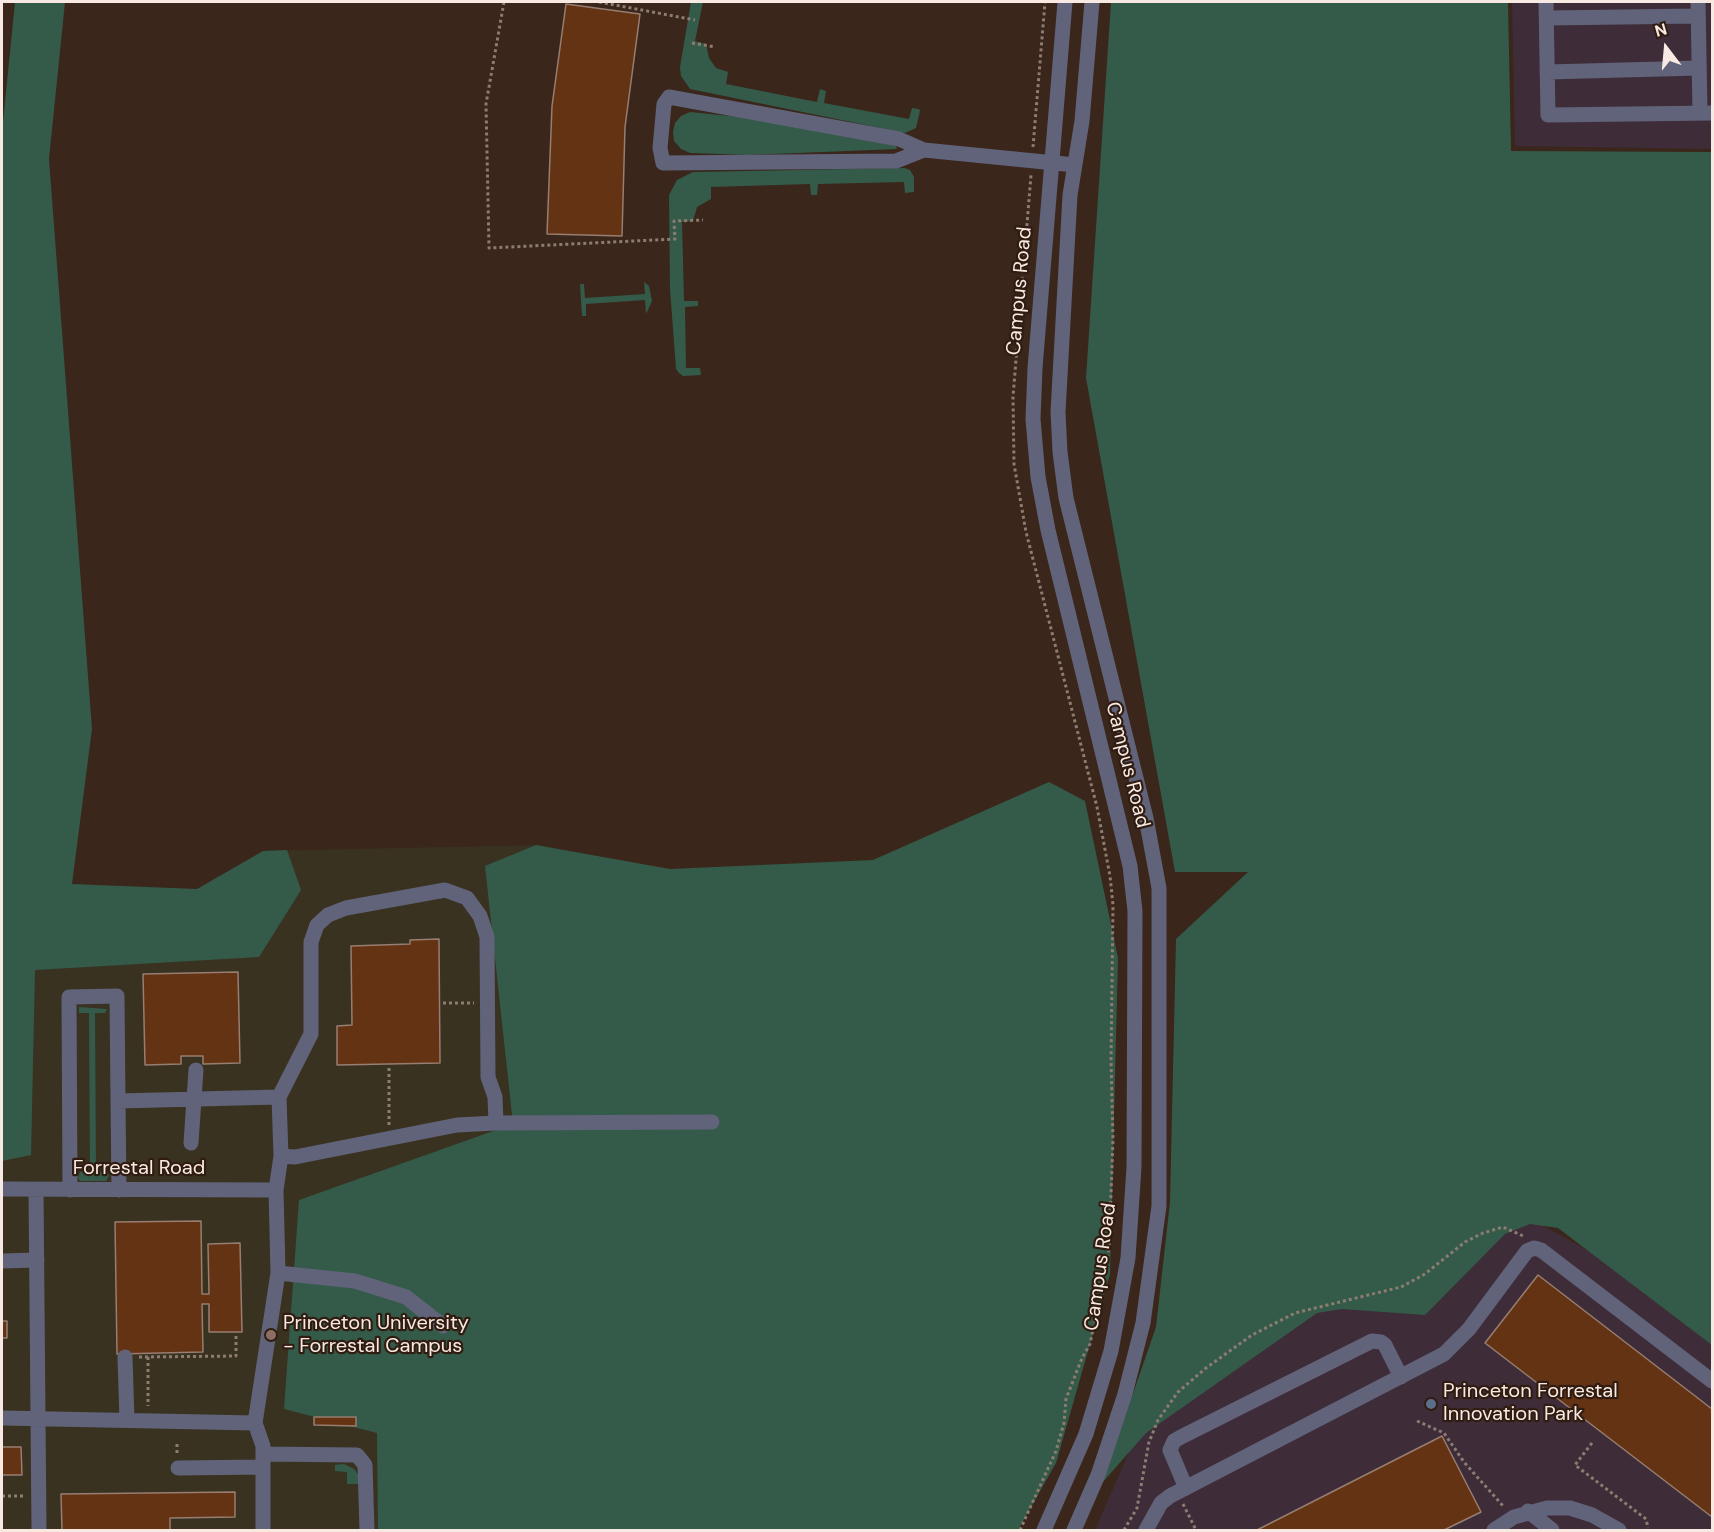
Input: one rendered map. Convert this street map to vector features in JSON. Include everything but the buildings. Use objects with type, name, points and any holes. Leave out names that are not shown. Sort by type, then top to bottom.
[{"type":"street","name":"Campus Road","points":[[1044,1530],[1086,1434],[1111,1350],[1128,1258],[1134,1167],[1135,911],[1130,866],[1050,541],[1038,477],[1033,419],[1035,368],[1065,2]]},
{"type":"street","name":"Campus Road","points":[[1074,1530],[1098,1475],[1125,1394],[1143,1323],[1155,1249],[1159,1206],[1161,922],[1153,849],[1066,498],[1060,452],[1058,412],[1070,195],[1082,121],[1092,2]]},
{"type":"street","points":[[1546,2],[1546,18],[1548,115],[1706,113],[1699,68],[1698,9],[1546,18]]},
{"type":"street","points":[[1547,72],[1699,68]]},
{"type":"street","points":[[924,150],[896,161],[663,163],[660,148],[663,104],[669,97],[899,138],[924,150],[1075,165]]},
{"type":"street","points":[[263,1530],[263,1461],[255,1423],[278,1273],[276,1190],[281,1156],[279,1097],[311,1034],[311,942],[317,925],[328,915],[346,908],[445,890],[467,898],[480,916],[487,938],[488,1077],[495,1097],[496,1123]]},
{"type":"street","points":[[70,1190],[69,997],[117,996],[119,1190]]},
{"type":"street","points":[[191,1143],[196,1070]]},
{"type":"street","points":[[118,1101],[279,1097]]},
{"type":"street","points":[[281,1156],[295,1157],[457,1125],[712,1122]]},
{"type":"street","name":"Forrestal Road","points":[[2,1189],[276,1190]]},
{"type":"street","points":[[36,1190],[39,1530]]},
{"type":"street","points":[[1146,1530],[1161,1503],[1186,1488],[1401,1377],[1452,1348],[1527,1251],[1534,1248],[1541,1250],[1713,1381]]},
{"type":"street","points":[[2,1261],[37,1260]]},
{"type":"street","points":[[278,1273],[355,1281],[395,1293],[406,1297],[443,1326]]},
{"type":"street","points":[[1186,1488],[1170,1450],[1174,1441],[1181,1437],[1372,1341],[1381,1342],[1384,1345],[1401,1377]]},
{"type":"street","points":[[125,1357],[127,1420]]},
{"type":"street","points":[[2,1418],[255,1423]]},
{"type":"street","points":[[178,1468],[357,1455],[365,1465],[367,1530]]},
{"type":"street","points":[[1494,1530],[1528,1511],[1547,1508],[1570,1508],[1592,1515],[1619,1530]]},
{"type":"street","points":[[1528,1511],[1552,1530]]},
{"type":"path","points":[[504,2],[486,104],[489,248],[675,239],[674,220],[704,220]]},
{"type":"path","points":[[599,2],[695,20]]},
{"type":"path","points":[[1020,1530],[1056,1451],[1064,1423],[1066,1399],[1090,1344],[1108,1249],[1113,1139],[1111,1049],[1113,905],[1110,876],[1096,807],[1026,532],[1014,464],[1012,398],[1046,2]]},
{"type":"path","points":[[692,43],[716,48]]},
{"type":"path","points":[[443,1003],[488,1003]]},
{"type":"path","points":[[389,1067],[389,1139]]},
{"type":"path","points":[[1124,1530],[1137,1508],[1149,1442],[1158,1420],[1178,1392],[1206,1368],[1252,1335],[1288,1316],[1401,1287],[1425,1275],[1465,1242],[1483,1233],[1503,1227],[1522,1235]]},
{"type":"path","points":[[125,1357],[236,1356],[236,1335]]},
{"type":"path","points":[[147,1357],[148,1406]]},
{"type":"path","points":[[1417,1421],[1444,1433],[1464,1462],[1504,1508]]},
{"type":"path","points":[[1592,1443],[1575,1465],[1646,1519],[1648,1528]]},
{"type":"path","points":[[2,1496],[39,1496]]},
{"type":"shaded area","points":[[1512,2],[1712,2],[1712,149],[1515,146]]},
{"type":"shaded area","name":"Princeton University - Forrestal Campus","points":[[536,845],[542,1530],[2,1530],[2,1139],[7,939],[265,934],[263,851]]},
{"type":"shaded area","name":"Princeton Forrestal Innovation Park","points":[[1504,1204],[1712,1319],[1712,1530],[1095,1530],[1166,1367]]},
{"type":"green space","points":[[15,2],[65,2],[49,159],[92,729],[72,884],[197,889],[263,851],[287,850],[301,890],[259,957],[35,970],[31,1155],[2,1161],[2,132]]},
{"type":"green space","points":[[691,2],[703,2],[695,41],[706,44],[709,58],[716,68],[728,72],[726,84],[817,102],[820,89],[826,91],[824,103],[909,119],[912,108],[919,109],[916,128],[905,133],[690,89],[681,76],[680,67]]},
{"type":"green space","points":[[1111,2],[1508,2],[1511,151],[1712,152],[1712,1345],[1558,1228],[1530,1224],[1505,1234],[1425,1315],[1342,1309],[1317,1313],[1146,1433],[1102,1483],[1156,1327],[1170,1202],[1176,939],[1248,872],[1175,872],[1086,378]]},
{"type":"green space","points":[[690,112],[750,118],[896,146],[897,149],[748,155],[690,153],[681,149],[674,141],[673,132],[675,123],[681,116]]},
{"type":"green space","points":[[904,168],[910,170],[914,177],[914,192],[905,193],[904,182],[818,184],[817,195],[811,195],[810,184],[711,187],[711,199],[697,207],[693,221],[682,222],[684,301],[698,301],[698,306],[685,307],[686,368],[700,368],[701,375],[683,376],[679,373],[676,369],[670,289],[669,195],[677,180],[693,172]]},
{"type":"green space","points":[[644,282],[649,286],[652,301],[646,314],[645,300],[586,304],[586,316],[582,316],[580,284],[584,284],[585,298],[645,294]]},
{"type":"green space","points":[[1049,782],[1085,801],[1118,958],[1110,1274],[1056,1463],[1018,1530],[378,1530],[377,1433],[284,1409],[299,1200],[513,1124],[485,866],[536,845],[670,869],[873,860]]},
{"type":"green space","points":[[79,1007],[107,1009],[105,1013],[95,1013],[96,1171],[106,1172],[109,1175],[106,1181],[80,1181],[78,1178],[80,1172],[90,1171],[89,1013],[79,1013]]},
{"type":"green space","points":[[344,1464],[354,1469],[360,1477],[360,1484],[347,1484],[347,1472],[335,1471],[335,1465]]},
{"type":"place","name":"Princeton University - Forrestal Campus","points":[[271,1335]]},
{"type":"place","name":"Princeton Forrestal Innovation Park","points":[[1431,1404]]}]
